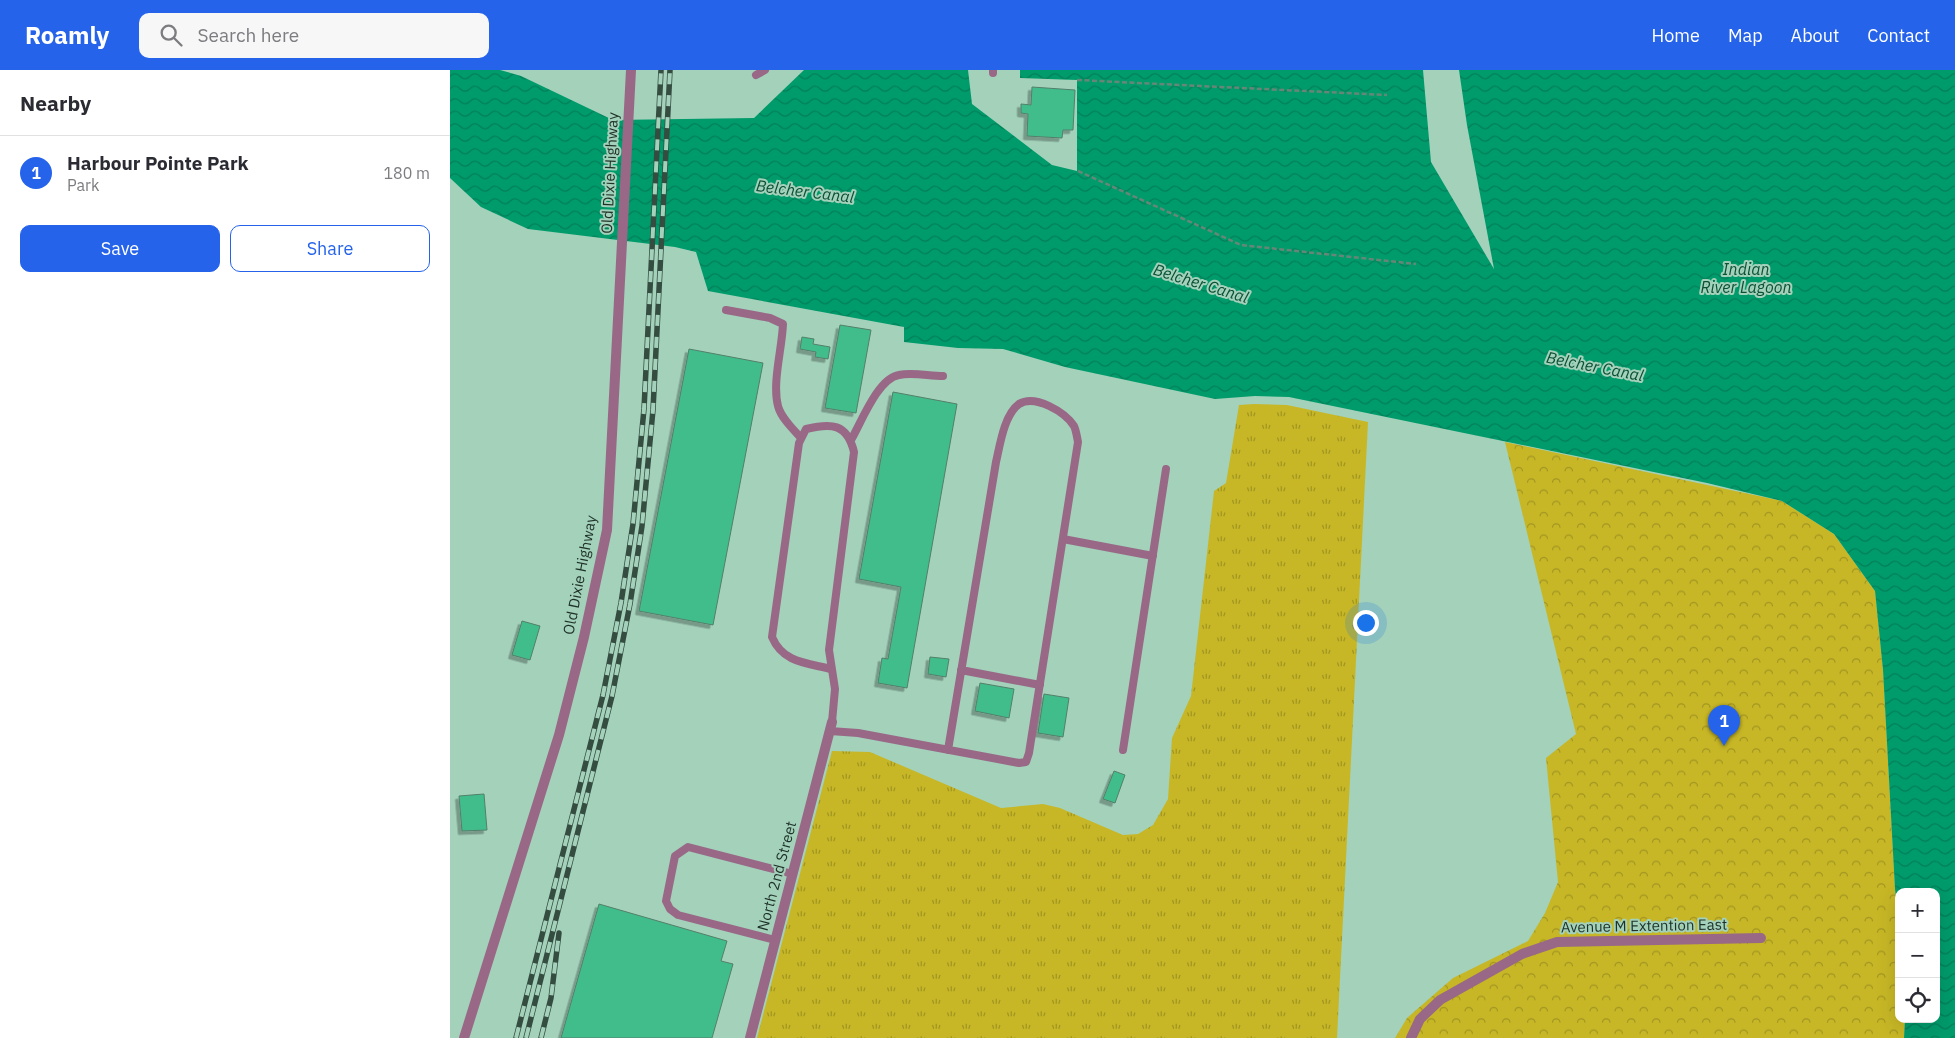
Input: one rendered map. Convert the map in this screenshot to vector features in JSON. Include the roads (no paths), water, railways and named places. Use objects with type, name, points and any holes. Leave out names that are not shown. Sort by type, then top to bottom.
[{"type":"street","name":"Old Dixie Highway","points":[[464,1038],[559,735],[584,637],[606,530],[630,70]]},
{"type":"street","name":"North 2nd Street","points":[[750,1038],[831,726]]},
{"type":"street","name":"Avenue M Extention East","points":[[1411,1038],[1420,1019],[1440,1000],[1522,954],[1557,942],[1761,938]]},
{"type":"lane","points":[[756,75],[765,70]]},
{"type":"lane","points":[[726,310],[770,318],[783,324],[777,386],[778,406],[783,416],[801,438]]},
{"type":"lane","points":[[851,440],[878,390],[891,378],[899,375],[943,376]]},
{"type":"lane","points":[[832,669],[789,658],[776,647],[772,637],[799,443],[806,428],[825,424],[843,430],[851,440],[854,452],[829,650],[836,689],[831,726],[948,750],[1019,763],[1026,762],[1030,753],[1078,442],[1074,427],[1051,406],[1030,401],[1019,404],[1003,429],[948,750]]},
{"type":"lane","points":[[1123,750],[1166,469]]},
{"type":"lane","points":[[1063,539],[1153,556]]},
{"type":"lane","points":[[961,670],[1040,685]]},
{"type":"lane","points":[[775,940],[678,916],[670,909],[666,901],[675,856],[688,847],[793,874]]},
{"type":"water","name":"Indian River Lagoon","points":[[450,70],[500,70],[521,76],[613,120],[754,118],[804,70],[968,70],[972,104],[1052,165],[1077,171],[1077,80],[1020,78],[1020,70],[1423,70],[1431,162],[1494,269],[1467,125],[1459,70],[1955,70],[1955,1038],[1904,1038],[1905,1023],[1940,1023],[1940,888],[1895,889],[1883,670],[1875,591],[1834,534],[1782,501],[1707,483],[1289,397],[1255,396],[1215,399],[1065,367],[1003,349],[958,348],[904,342],[904,327],[708,291],[696,252],[675,247],[528,229],[481,207],[450,178]]},
{"type":"railway","points":[[516,1038],[603,695],[621,603],[633,524],[644,409],[661,70]]},
{"type":"railway","points":[[526,1038],[612,696],[630,604],[642,526],[653,410],[670,70]]},
{"type":"railway","points":[[541,1038],[551,998],[559,933]]},
{"type":"place","name":"Harbour Pointe Park","points":[[1724,746]]},
{"type":"water label","name":"Belcher Canal","points":[[805,191]]},
{"type":"water label","name":"Belcher Canal","points":[[1201,283]]},
{"type":"water label","name":"Belcher Canal","points":[[1595,366]]}]
